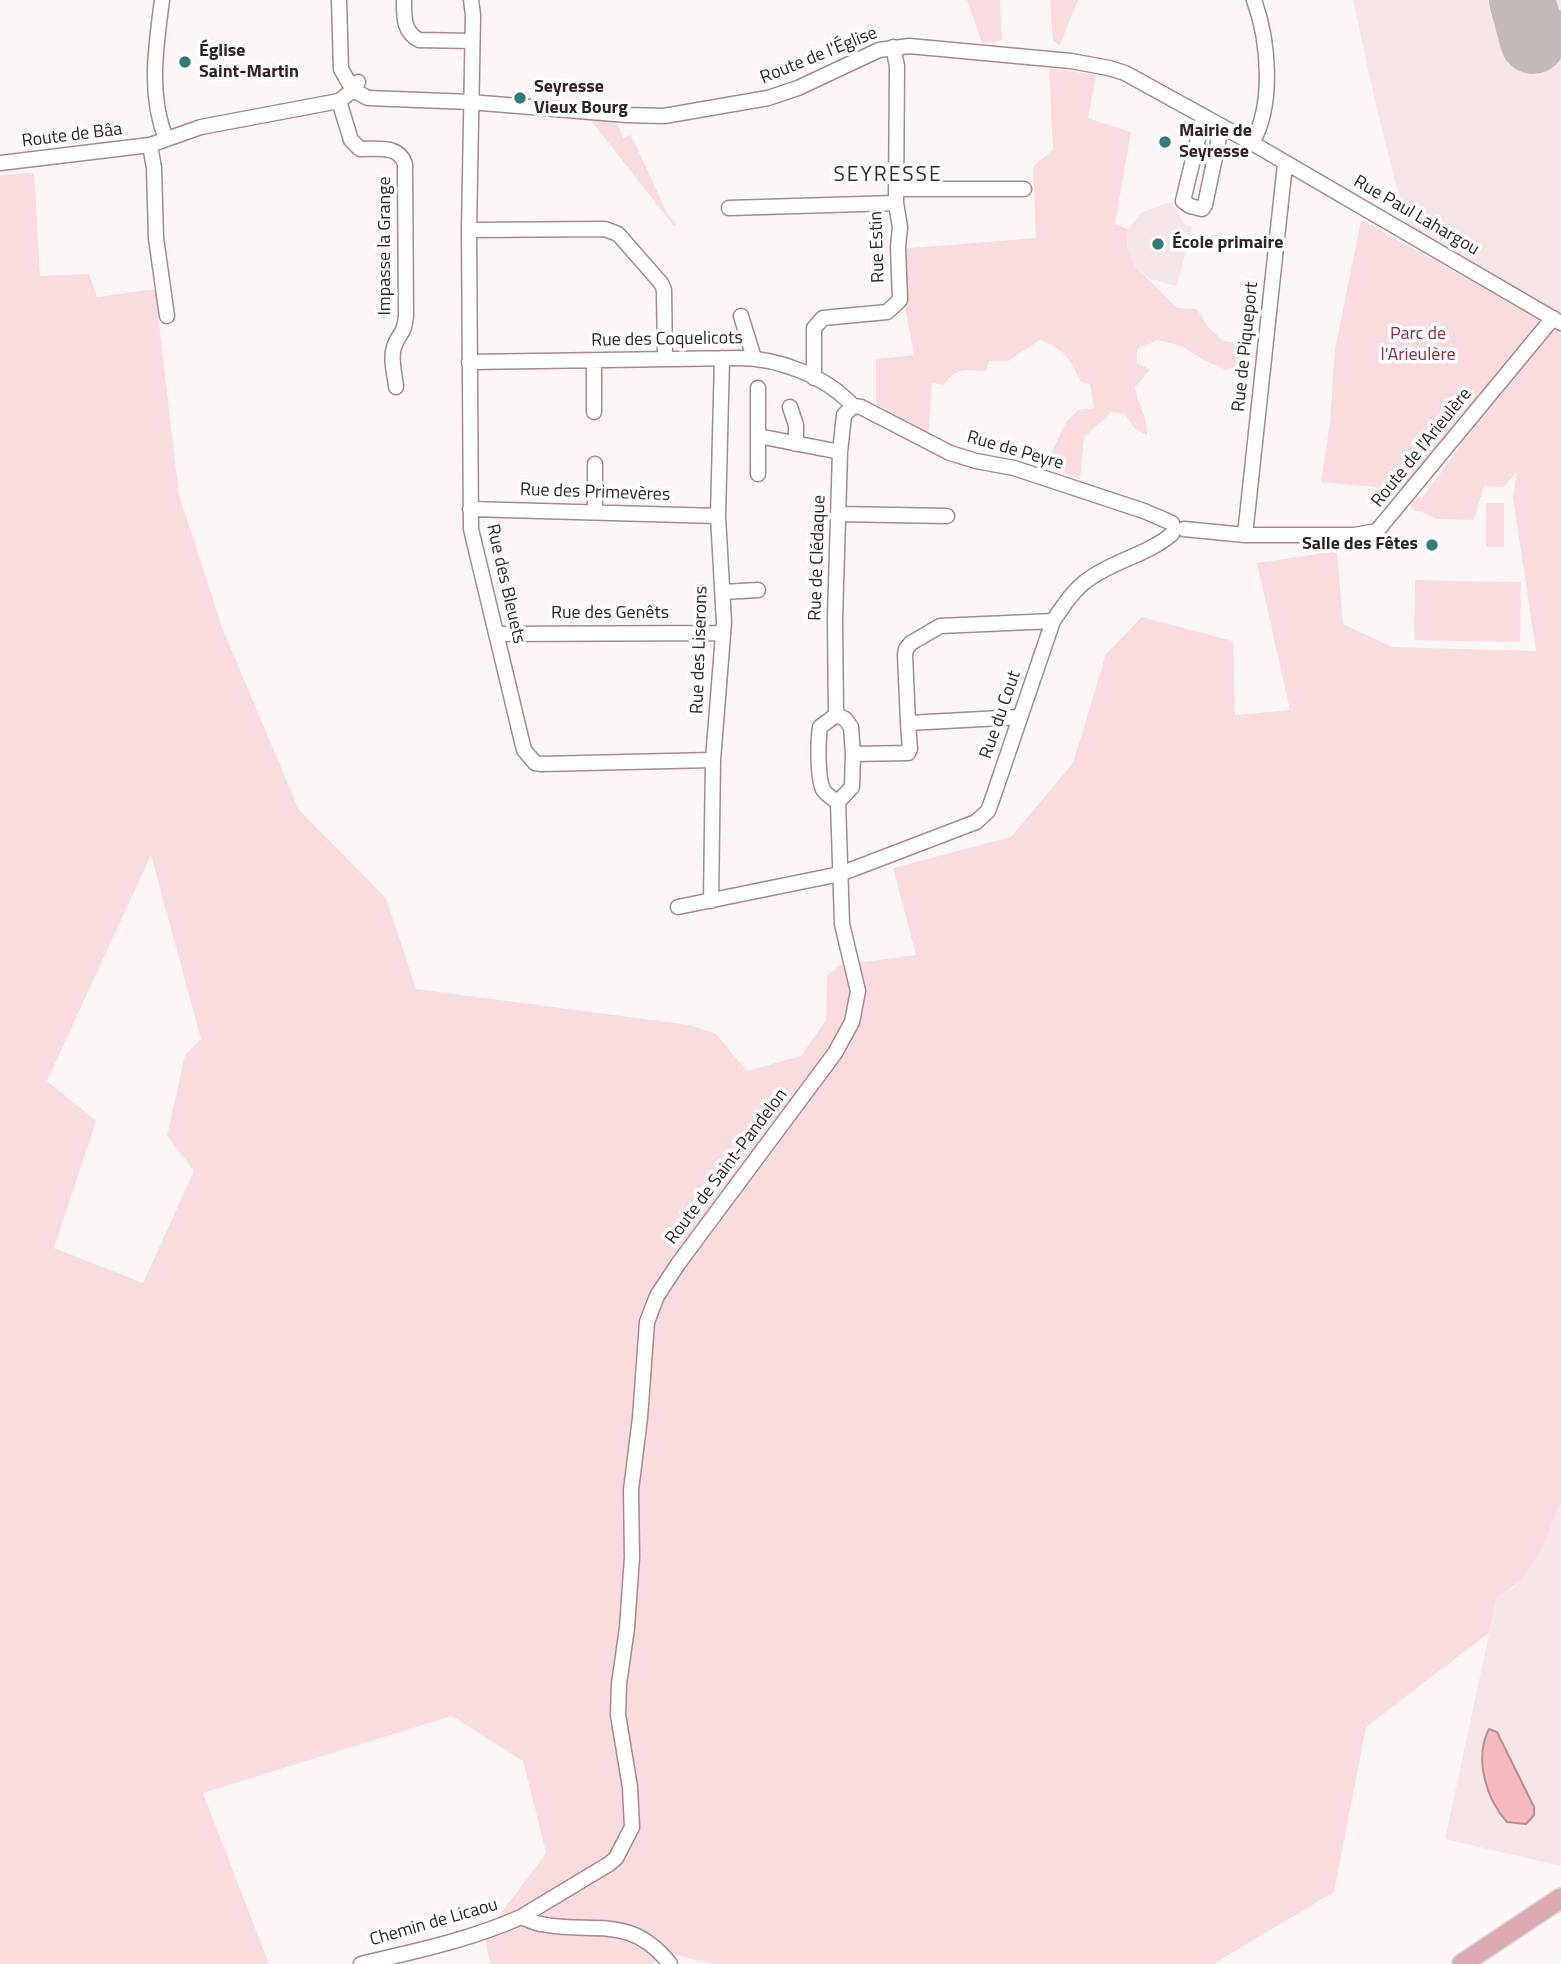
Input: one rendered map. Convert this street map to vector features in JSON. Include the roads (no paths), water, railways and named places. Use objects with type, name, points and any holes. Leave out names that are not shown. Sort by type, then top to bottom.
[{"type":"main road","points":[[1462,1964],[1561,1898]]},
{"type":"street","points":[[162,0],[154,83],[166,139]]},
{"type":"street","points":[[167,316],[156,238],[154,168],[150,145],[201,127],[340,101],[356,85],[341,69],[339,0]]},
{"type":"street","points":[[404,0],[406,28],[412,36],[419,40],[472,41]]},
{"type":"street","name":"Rue des Bleuets","points":[[471,0],[471,529],[524,750],[535,763],[541,764],[713,760]]},
{"type":"street","points":[[1252,143],[1264,115],[1265,77],[1264,31],[1254,0]]},
{"type":"street","name":"Route de l'Église","points":[[356,85],[368,98],[470,102],[639,116],[684,114],[768,98],[798,88],[861,57],[893,47],[926,47],[1109,68],[1125,73],[1252,143]]},
{"type":"street","name":"Rue Estin","points":[[814,378],[814,328],[823,318],[887,312],[900,300],[900,227],[896,196],[897,66],[893,47]]},
{"type":"street","name":"Impasse la Grange","points":[[340,101],[351,140],[360,149],[395,150],[402,156],[405,164],[405,331],[395,343],[392,353],[396,387]]},
{"type":"street","points":[[1203,118],[1183,201],[1190,206],[1202,209],[1205,205],[1223,128]]},
{"type":"street","name":"Rue Paul Lahargou","points":[[1252,143],[1557,321]]},
{"type":"street","name":"Route de Bâa","points":[[0,163],[150,145]]},
{"type":"street","name":"Rue de Piqueport","points":[[1245,535],[1285,164]]},
{"type":"street","points":[[729,208],[1024,189]]},
{"type":"street","points":[[469,230],[605,229],[618,234],[661,283],[664,290],[665,359]]},
{"type":"street","points":[[741,316],[754,358]]},
{"type":"street","name":"Route de l'Arieulère","points":[[1245,535],[1354,535],[1377,531],[1557,321]]},
{"type":"street","name":"Rue des Liserons","points":[[711,901],[713,760],[723,633],[718,516],[722,358]]},
{"type":"street","name":"Rue des Coquelicots","points":[[469,362],[769,359],[814,378],[853,406]]},
{"type":"street","points":[[594,361],[594,412]]},
{"type":"street","points":[[758,388],[758,474]]},
{"type":"street","name":"Rue de Peyre","points":[[853,406],[861,407],[950,453],[1014,468],[1144,512],[1176,529],[1245,535]]},
{"type":"street","name":"Rue de Clédaque","points":[[836,715],[835,619],[841,452],[844,415],[853,406]]},
{"type":"street","points":[[790,407],[796,425],[796,444]]},
{"type":"street","points":[[758,436],[841,452]]},
{"type":"street","points":[[595,464],[595,512]]},
{"type":"street","name":"Rue des Primevères","points":[[470,509],[718,516]]},
{"type":"street","points":[[839,514],[947,516]]},
{"type":"street","name":"Rue du Cout","points":[[678,907],[840,874],[983,818],[991,803],[1053,621],[1086,581],[1159,545],[1176,529]]},
{"type":"street","points":[[723,592],[758,590]]},
{"type":"street","points":[[853,754],[908,753],[910,749],[905,655],[911,643],[940,626],[1053,621]]},
{"type":"street","name":"Rue des Genêts","points":[[496,634],[723,633]]},
{"type":"street","points":[[838,802],[825,793],[821,785],[819,736],[820,727],[836,715],[845,719],[851,727],[853,754],[852,787],[838,802],[840,874]]},
{"type":"street","points":[[908,723],[1020,717]]},
{"type":"street","name":"Route de Saint-Pandelon","points":[[521,1917],[609,1864],[616,1858],[632,1827],[630,1787],[618,1715],[632,1557],[631,1490],[643,1390],[647,1322],[653,1305],[678,1264],[723,1200],[835,1053],[852,1022],[858,991],[842,924],[840,874]]},
{"type":"street","name":"Chemin de Licaou","points":[[361,1964],[458,1940],[521,1917],[541,1924],[600,1927],[631,1934],[659,1950],[670,1964]]},
{"type":"place","name":"Église Saint-Martin","points":[[185,62]]},
{"type":"place","name":"Seyresse Vieux Bourg","points":[[520,98]]},
{"type":"place","name":"Mairie de Seyresse","points":[[1165,142]]},
{"type":"place","name":"École primaire","points":[[1158,244]]},
{"type":"place","name":"Salle des Fêtes","points":[[1432,545]]},
{"type":"district","name":"SEYRESSE","points":[[888,176]]},
{"type":"park label","name":"Parc de l'Arieulère","points":[[1418,345]]}]
